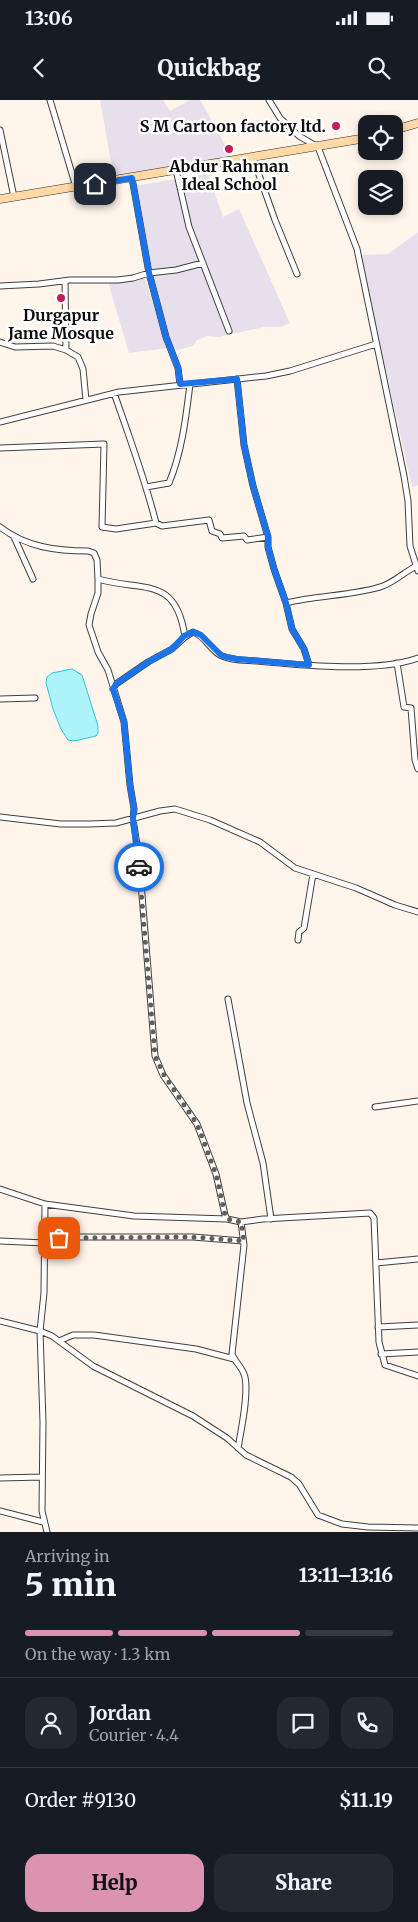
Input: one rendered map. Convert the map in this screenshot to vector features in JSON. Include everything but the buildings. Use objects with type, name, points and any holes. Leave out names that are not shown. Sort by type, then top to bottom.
[{"type":"main road","points":[[403,127],[418,123]]},
{"type":"main road","points":[[0,199],[358,140]]},
{"type":"street","points":[[50,100],[76,187]]},
{"type":"street","points":[[269,100],[280,118],[299,136],[318,147],[357,249],[404,476],[408,501],[410,546],[417,569],[384,586],[286,603]]},
{"type":"street","points":[[0,130],[14,197]]},
{"type":"street","points":[[253,158],[297,274]]},
{"type":"street","points":[[176,170],[189,228],[230,331]]},
{"type":"street","points":[[132,178],[149,273],[166,337],[178,368],[180,384]]},
{"type":"street","points":[[0,286],[65,281],[118,280],[149,273],[176,270],[203,263]]},
{"type":"street","points":[[65,281],[66,350]]},
{"type":"street","points":[[0,342],[15,347],[53,346],[66,350],[78,357],[83,369],[86,400]]},
{"type":"street","points":[[0,422],[114,393],[290,372],[376,344]]},
{"type":"street","points":[[237,379],[248,468],[268,537],[268,547],[274,569],[286,603],[292,629],[304,649],[309,665]]},
{"type":"street","points":[[146,487],[169,483],[175,471],[180,452],[190,384]]},
{"type":"street","points":[[114,393],[133,443],[156,523]]},
{"type":"street","points":[[0,448],[104,444],[102,526],[116,529],[156,523],[162,526],[209,520],[212,531],[220,534],[222,538],[244,536],[247,540],[252,541],[268,537]]},
{"type":"street","points":[[0,527],[14,538],[47,549],[88,551],[94,553],[97,560],[98,593],[91,614],[90,625],[98,652],[108,670],[124,722],[134,809],[133,819],[139,858],[155,1056],[168,1082],[197,1124],[216,1174],[227,1219]]},
{"type":"street","points":[[14,538],[33,579]]},
{"type":"street","points":[[98,579],[120,584],[134,584],[164,593],[176,606],[184,636]]},
{"type":"street","points":[[113,689],[116,684],[148,662],[172,649],[184,636],[193,632],[201,635],[222,656],[237,659],[309,665],[367,666],[397,663],[418,658]]},
{"type":"street","points":[[397,663],[404,706],[411,708],[415,760],[418,770]]},
{"type":"street","points":[[0,699],[35,698]]},
{"type":"street","points":[[0,817],[61,824],[116,823],[160,811],[175,809],[210,820],[260,842],[295,868],[356,888],[395,905],[418,912]]},
{"type":"street","points":[[298,940],[299,932],[304,928],[313,874]]},
{"type":"street","points":[[228,999],[247,1103],[263,1163],[271,1219]]},
{"type":"street","points":[[375,1107],[418,1101]]},
{"type":"street","points":[[0,1189],[45,1204],[134,1216],[227,1219],[241,1222],[370,1213],[374,1218],[378,1327],[381,1354],[385,1365],[397,1371],[418,1376]]},
{"type":"street","points":[[45,1204],[44,1293],[40,1331],[43,1422],[43,1522],[47,1532]]},
{"type":"street","points":[[238,1448],[246,1388],[244,1374],[232,1354],[244,1241],[241,1222]]},
{"type":"street","points":[[0,1241],[192,1237],[244,1241]]},
{"type":"street","points":[[376,1262],[418,1259]]},
{"type":"street","points":[[0,1321],[40,1331],[58,1341],[93,1366],[193,1416],[226,1438],[246,1455],[292,1477],[299,1484],[318,1516],[342,1524],[368,1527],[418,1528]]},
{"type":"street","points":[[378,1327],[418,1325]]},
{"type":"street","points":[[58,1341],[73,1335],[94,1335],[188,1347],[234,1359]]},
{"type":"street","points":[[381,1354],[418,1352]]},
{"type":"street","points":[[0,1478],[42,1477]]},
{"type":"street","points":[[0,1511],[43,1522]]},
{"type":"shaded area","points":[[100,100],[163,100],[170,111],[190,100],[200,100],[234,161],[114,179]]},
{"type":"shaded area","points":[[208,174],[223,217],[239,209],[290,323],[280,327],[264,327],[219,337],[207,336],[197,340],[193,346],[174,351],[151,284],[134,186]]},
{"type":"shaded area","points":[[418,232],[418,485],[412,487],[360,255],[388,254]]},
{"type":"shaded area","points":[[144,276],[168,348],[129,353],[108,282]]},
{"type":"water","points":[[72,669],[82,675],[98,726],[96,736],[74,741],[68,740],[61,729],[46,683],[47,677],[52,673]]},
{"type":"way so far","points":[[59,1238],[142,1236],[244,1241],[241,1222],[227,1219],[225,1215],[216,1174],[197,1124],[164,1075],[155,1056],[139,867]]},
{"type":"place","name":"S M Cartoon factory ltd.","points":[[336,126]]},
{"type":"place","name":"Abdur Rahman Ideal School","points":[[229,149]]},
{"type":"place","name":"Durgapur Jame Mosque","points":[[61,298]]},
{"type":"route","points":[[95,184],[132,178],[149,273],[166,337],[178,368],[180,384],[237,379],[248,468],[268,537],[268,547],[274,569],[286,603],[292,629],[299,638],[309,665],[222,656],[201,635],[193,632],[184,636],[172,649],[148,662],[116,684],[113,689],[124,722],[139,867]]}]
